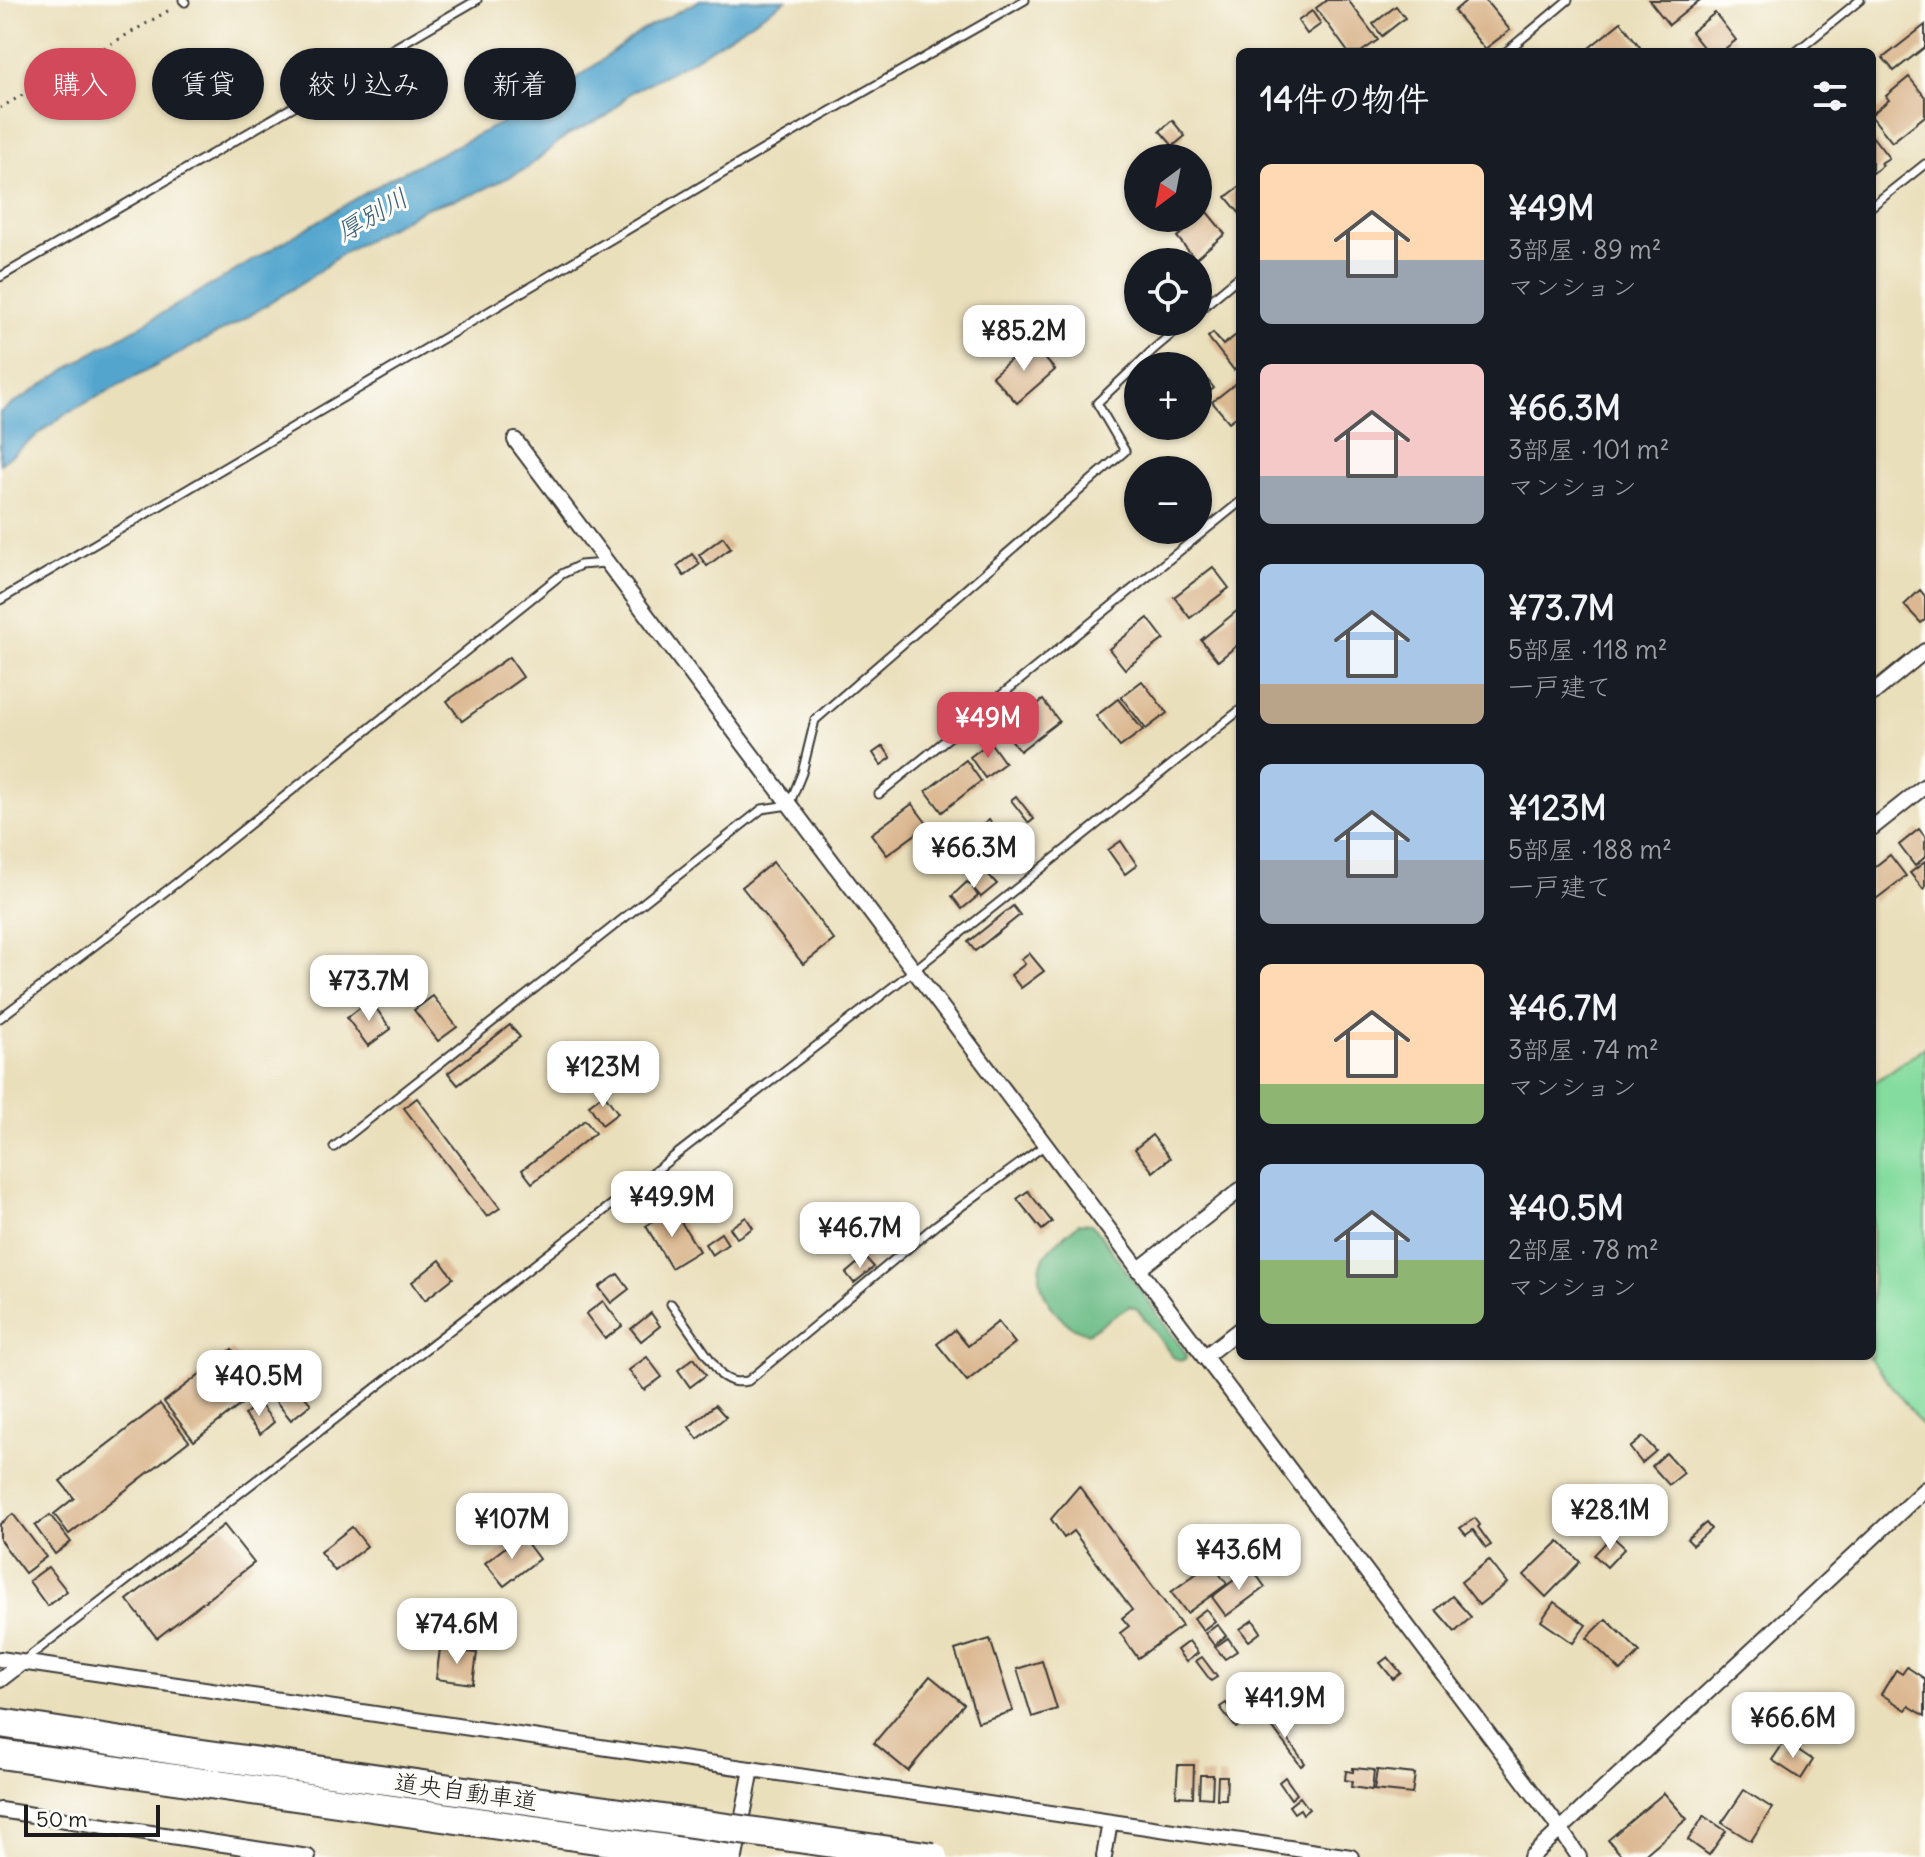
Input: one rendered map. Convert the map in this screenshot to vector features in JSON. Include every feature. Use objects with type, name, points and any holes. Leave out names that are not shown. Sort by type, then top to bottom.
[{"type":"highway","name":"道央自動車道","points":[[0,1723],[933,1857]]},
{"type":"highway","name":"道央自動車道","points":[[0,1754],[723,1857]]},
{"type":"street","points":[[515,440],[1579,1857]]},
{"type":"street","points":[[1876,691],[1925,651]]},
{"type":"street","points":[[1876,825],[1925,786]]},
{"type":"street","points":[[1138,1270],[1236,1193]]},
{"type":"street","points":[[1204,1357],[1236,1332]]},
{"type":"street","points":[[1531,1857],[1925,1489]]},
{"type":"street","points":[[0,1659],[1351,1857]]},
{"type":"street","points":[[0,1680],[22,1663]]},
{"type":"street","points":[[735,1857],[752,1769]]},
{"type":"street","points":[[0,1810],[308,1857]]},
{"type":"street","points":[[1104,1857],[1110,1822]]},
{"type":"lane","points":[[0,277],[477,0]]},
{"type":"lane","points":[[0,600],[750,157],[1025,0]]},
{"type":"lane","points":[[1511,48],[1568,0]]},
{"type":"lane","points":[[1801,48],[1860,0]]},
{"type":"lane","points":[[1876,203],[1925,164]]},
{"type":"lane","points":[[1212,299],[1236,279]]},
{"type":"lane","points":[[334,1147],[762,809],[789,805],[802,773],[815,720],[1125,451],[1097,403],[1169,336]]},
{"type":"lane","points":[[879,794],[1236,505]]},
{"type":"lane","points":[[0,1018],[175,884],[562,574],[580,565],[607,562]]},
{"type":"lane","points":[[22,1663],[913,971],[1236,713]]},
{"type":"lane","points":[[671,1304],[721,1375],[738,1383],[748,1381],[936,1225],[1045,1145]]},
{"type":"path","points":[[0,108],[184,1]]},
{"type":"green space","points":[[1925,1047],[1925,1429],[1871,1360],[1876,1360],[1876,1081]]},
{"type":"green space","points":[[1079,1223],[1091,1224],[1096,1229],[1187,1355],[1185,1359],[1180,1361],[1173,1357],[1137,1309],[1130,1306],[1088,1333],[1066,1322],[1057,1313],[1043,1290],[1041,1265],[1049,1250]]},
{"type":"water","name":"厚別川","points":[[700,0],[786,0],[691,61],[630,93],[607,116],[567,135],[526,169],[474,194],[425,208],[343,253],[307,280],[241,321],[65,414],[0,464],[0,412],[89,355],[387,180],[507,120],[576,120],[576,79],[641,31]]},
{"type":"building","points":[[1327,0],[1348,0],[1378,40],[1367,48],[1345,48],[1316,8]]},
{"type":"building","points":[[1467,0],[1485,0],[1510,30],[1484,48],[1454,11]]},
{"type":"building","points":[[1649,0],[1700,0],[1669,25]]},
{"type":"building","points":[[1396,6],[1405,18],[1382,36],[1373,24]]},
{"type":"building","points":[[1312,11],[1321,24],[1307,34],[1298,21]]},
{"type":"building","points":[[1715,13],[1736,40],[1726,48],[1704,48],[1691,32]]},
{"type":"building","points":[[1621,22],[1640,47],[1639,48],[1589,48]]},
{"type":"building","points":[[1925,25],[1925,47],[1894,71],[1883,58]]},
{"type":"building","points":[[1909,77],[1925,97],[1925,116],[1892,142],[1876,122],[1876,111],[1889,100],[1886,96]]},
{"type":"building","points":[[1172,120],[1185,136],[1171,144],[1160,131]]},
{"type":"building","points":[[1876,141],[1889,158],[1881,163],[1883,165],[1876,171]]},
{"type":"building","points":[[1236,189],[1236,209],[1226,197]]},
{"type":"building","points":[[1212,218],[1225,234],[1208,248],[1186,248],[1177,237],[1183,232],[1212,232]]},
{"type":"building","points":[[1213,333],[1223,345],[1236,335],[1234,370],[1208,337]]},
{"type":"building","points":[[1031,342],[1055,370],[1017,403],[992,376]]},
{"type":"building","points":[[1236,383],[1236,417],[1229,422],[1212,402]]},
{"type":"building","points":[[723,537],[731,548],[707,566],[699,555]]},
{"type":"building","points":[[692,554],[700,564],[684,576],[677,566]]},
{"type":"building","points":[[1213,567],[1229,588],[1190,618],[1174,597]]},
{"type":"building","points":[[1920,590],[1925,596],[1925,620],[1921,623],[1904,605]]},
{"type":"building","points":[[1236,612],[1236,646],[1218,661],[1201,640]]},
{"type":"building","points":[[1148,618],[1164,639],[1125,669],[1109,649]]},
{"type":"building","points":[[509,657],[523,677],[462,721],[447,701]]},
{"type":"building","points":[[1142,681],[1167,713],[1146,729],[1121,697]]},
{"type":"building","points":[[1118,699],[1143,730],[1120,747],[1096,716]]},
{"type":"building","points":[[1043,700],[1059,721],[1020,751],[1004,730]]},
{"type":"building","points":[[990,742],[1005,763],[985,778],[970,757]]},
{"type":"building","points":[[883,746],[891,758],[881,765],[873,753]]},
{"type":"building","points":[[966,760],[981,781],[942,812],[926,791]]},
{"type":"building","points":[[1016,796],[1034,819],[1029,823],[1011,800]]},
{"type":"building","points":[[912,804],[928,825],[887,855],[871,834]]},
{"type":"building","points":[[989,820],[1000,834],[984,846],[974,832]]},
{"type":"building","points":[[1919,829],[1925,837],[1925,857],[1915,866],[1899,845]]},
{"type":"building","points":[[1121,841],[1137,865],[1125,874],[1108,850]]},
{"type":"building","points":[[1890,855],[1906,876],[1876,899],[1876,866]]},
{"type":"building","points":[[773,862],[834,940],[803,964],[742,887]]},
{"type":"building","points":[[1925,862],[1925,887],[1923,889],[1910,873]]},
{"type":"building","points":[[986,872],[997,884],[981,897],[973,888],[978,896],[962,909],[952,896],[967,882],[970,885]]},
{"type":"building","points":[[1013,906],[1020,915],[975,951],[968,942]]},
{"type":"building","points":[[1029,953],[1044,971],[1021,988],[1011,975],[1025,964],[1021,959]]},
{"type":"building","points":[[433,996],[457,1027],[438,1041],[414,1010]]},
{"type":"building","points":[[370,1000],[391,1029],[368,1046],[347,1018]]},
{"type":"building","points":[[510,1025],[520,1037],[458,1085],[448,1073]]},
{"type":"building","points":[[604,1094],[618,1113],[602,1125],[589,1105]]},
{"type":"building","points":[[417,1098],[500,1208],[487,1217],[404,1108]]},
{"type":"building","points":[[585,1120],[595,1133],[532,1183],[522,1170]]},
{"type":"building","points":[[1152,1135],[1170,1158],[1153,1172],[1135,1149]]},
{"type":"building","points":[[1028,1191],[1052,1222],[1042,1230],[1017,1199]]},
{"type":"building","points":[[673,1209],[699,1251],[671,1268],[646,1226]]},
{"type":"building","points":[[746,1217],[753,1228],[737,1238],[730,1228]]},
{"type":"building","points":[[721,1233],[728,1244],[712,1255],[705,1244]]},
{"type":"building","points":[[865,1257],[874,1267],[854,1283],[846,1273]]},
{"type":"building","points":[[440,1260],[453,1278],[425,1300],[412,1282]]},
{"type":"building","points":[[618,1274],[629,1289],[611,1303],[599,1287]]},
{"type":"building","points":[[603,1301],[622,1326],[605,1339],[586,1314]]},
{"type":"building","points":[[651,1313],[660,1326],[641,1341],[631,1329]]},
{"type":"building","points":[[998,1322],[1015,1343],[967,1381],[937,1344],[955,1330],[968,1346]]},
{"type":"building","points":[[232,1349],[262,1388],[194,1441],[164,1402]]},
{"type":"building","points":[[647,1357],[662,1377],[644,1390],[629,1370]]},
{"type":"building","points":[[694,1358],[706,1375],[690,1387],[678,1370]]},
{"type":"building","points":[[288,1377],[311,1404],[291,1420],[269,1393]]},
{"type":"building","points":[[259,1403],[274,1422],[260,1434],[244,1415]]},
{"type":"building","points":[[160,1404],[189,1441],[69,1534],[54,1514],[74,1498],[60,1481]]},
{"type":"building","points":[[715,1405],[726,1417],[698,1439],[689,1427]]},
{"type":"building","points":[[1643,1437],[1656,1451],[1642,1463],[1630,1448]]},
{"type":"building","points":[[1666,1453],[1684,1473],[1669,1485],[1652,1466]]},
{"type":"building","points":[[1079,1486],[1182,1626],[1138,1658],[1120,1633],[1129,1626],[1122,1618],[1132,1610],[1073,1531],[1064,1538],[1051,1519]]},
{"type":"building","points":[[13,1514],[46,1557],[25,1573],[0,1540],[0,1524]]},
{"type":"building","points":[[50,1515],[71,1542],[55,1554],[35,1526]]},
{"type":"building","points":[[1475,1518],[1491,1545],[1486,1548],[1473,1530],[1466,1535],[1460,1528]]},
{"type":"building","points":[[1706,1523],[1711,1529],[1693,1545],[1687,1539]]},
{"type":"building","points":[[224,1525],[254,1563],[157,1638],[127,1600]]},
{"type":"building","points":[[352,1527],[367,1546],[335,1571],[320,1552]]},
{"type":"building","points":[[521,1535],[539,1559],[504,1586],[485,1563]]},
{"type":"building","points":[[1612,1536],[1625,1548],[1607,1567],[1594,1555]]},
{"type":"building","points":[[1559,1541],[1580,1562],[1546,1597],[1524,1575]]},
{"type":"building","points":[[1229,1542],[1234,1550],[1218,1560],[1213,1553]]},
{"type":"building","points":[[1489,1560],[1507,1583],[1479,1605],[1461,1582]]},
{"type":"building","points":[[1211,1563],[1227,1584],[1187,1613],[1171,1592]]},
{"type":"building","points":[[48,1567],[67,1591],[47,1606],[29,1581]]},
{"type":"building","points":[[1251,1567],[1265,1587],[1226,1616],[1212,1597]]},
{"type":"building","points":[[1452,1596],[1471,1617],[1455,1632],[1436,1610]]},
{"type":"building","points":[[1554,1602],[1586,1625],[1573,1643],[1541,1621]]},
{"type":"building","points":[[1206,1609],[1215,1621],[1203,1630],[1194,1618]]},
{"type":"building","points":[[1606,1619],[1640,1652],[1621,1671],[1587,1638]]},
{"type":"building","points":[[1253,1620],[1261,1632],[1249,1641],[1240,1629]]},
{"type":"building","points":[[1217,1624],[1226,1636],[1214,1645],[1205,1633]]},
{"type":"building","points":[[1228,1638],[1237,1651],[1225,1659],[1215,1647]]},
{"type":"building","points":[[990,1639],[1013,1711],[978,1722],[955,1650]]},
{"type":"building","points":[[1189,1641],[1198,1653],[1186,1662],[1177,1650]]},
{"type":"building","points":[[440,1649],[477,1653],[473,1684],[436,1679]]},
{"type":"building","points":[[1202,1657],[1217,1677],[1211,1681],[1196,1661]]},
{"type":"building","points":[[1388,1657],[1401,1673],[1393,1679],[1380,1663]]},
{"type":"building","points":[[1042,1661],[1057,1709],[1032,1717],[1017,1669]]},
{"type":"building","points":[[1907,1667],[1925,1679],[1925,1716],[1909,1706],[1906,1710],[1881,1694],[1896,1670],[1902,1674]]},
{"type":"building","points":[[930,1676],[964,1704],[908,1771],[874,1743]]},
{"type":"building","points":[[1226,1703],[1242,1724],[1236,1728],[1220,1707]]},
{"type":"building","points":[[1271,1716],[1305,1763],[1301,1766],[1266,1719]]},
{"type":"building","points":[[1785,1741],[1813,1760],[1801,1779],[1772,1760]]},
{"type":"building","points":[[1178,1765],[1194,1765],[1193,1797],[1176,1796]]},
{"type":"building","points":[[1353,1768],[1374,1770],[1372,1790],[1351,1787],[1352,1781],[1345,1780],[1346,1771],[1353,1772]]},
{"type":"building","points":[[1377,1770],[1415,1774],[1412,1794],[1374,1790]]},
{"type":"building","points":[[1200,1775],[1213,1775],[1212,1798],[1199,1797]]},
{"type":"building","points":[[1218,1776],[1227,1776],[1226,1799],[1217,1799]]},
{"type":"building","points":[[1285,1777],[1297,1794],[1291,1799],[1279,1782]]},
{"type":"building","points":[[1744,1790],[1772,1808],[1751,1841],[1722,1823]]},
{"type":"building","points":[[1664,1793],[1687,1819],[1642,1857],[1623,1857],[1608,1840]]},
{"type":"building","points":[[1300,1797],[1309,1809],[1303,1814],[1300,1809],[1294,1813],[1289,1806]]},
{"type":"building","points":[[1704,1816],[1726,1831],[1709,1855],[1688,1840]]}]
